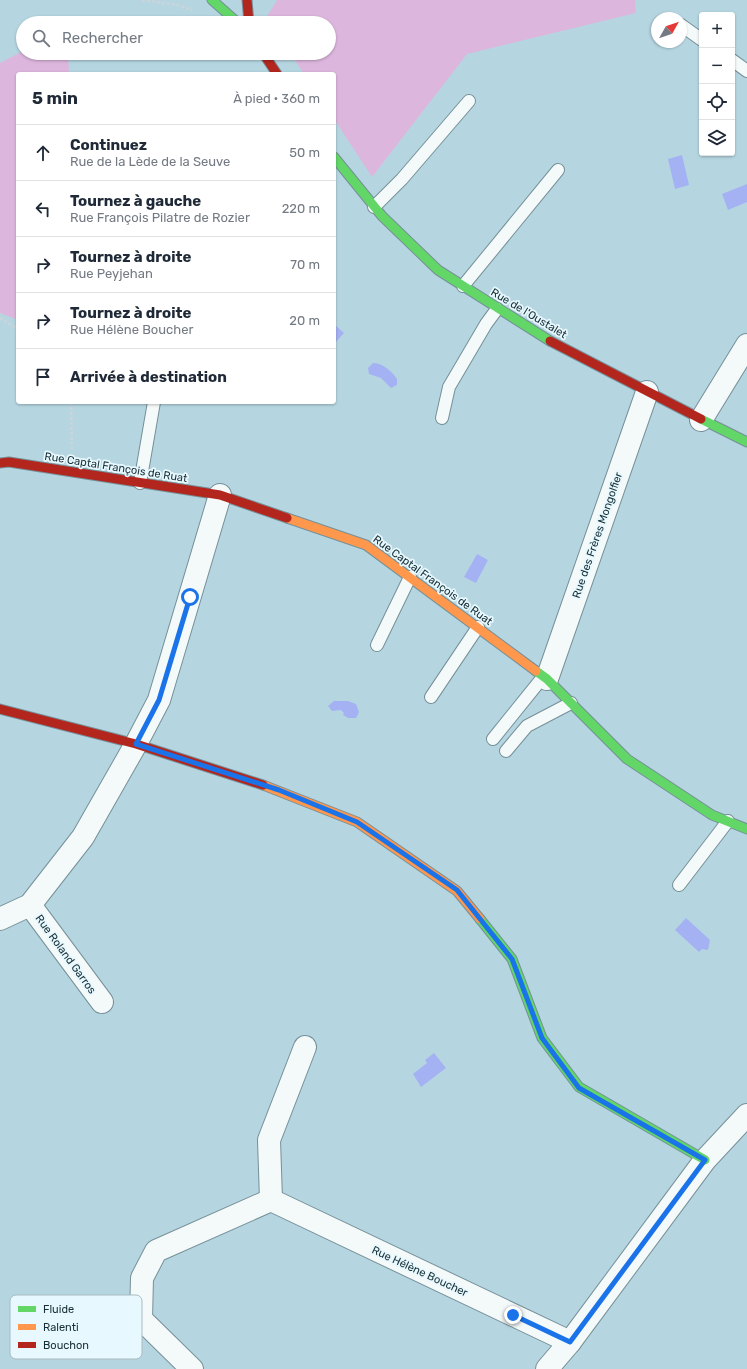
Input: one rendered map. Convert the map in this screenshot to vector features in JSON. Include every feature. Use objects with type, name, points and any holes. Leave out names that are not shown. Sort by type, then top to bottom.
[{"type":"street","points":[[212,0],[230,16]]},
{"type":"street","points":[[247,0],[248,16]]},
{"type":"street","points":[[268,60],[277,72]]},
{"type":"street","name":"Rue de l'Oustalet","points":[[336,160],[387,222],[439,270],[517,322],[597,367],[747,442]]},
{"type":"street","points":[[702,420],[747,345]]},
{"type":"street","name":"Rue des Frères Mongolfier","points":[[545,678],[647,392]]},
{"type":"street","name":"Rue Captal François de Ruat","points":[[0,463],[9,462],[220,495],[366,545],[545,678],[627,759],[712,815],[747,829]]},
{"type":"street","points":[[0,918],[30,905],[83,837],[136,744],[159,700],[220,495]]},
{"type":"street","points":[[0,709],[136,744],[279,790],[357,822],[457,890],[512,959],[542,1038],[579,1088],[705,1160]]},
{"type":"street","name":"Rue Roland Garros","points":[[30,905],[102,1002]]},
{"type":"street","points":[[142,1295],[142,1278],[156,1252],[271,1200],[269,1140],[305,1047]]},
{"type":"street","points":[[547,1369],[570,1342],[705,1160],[747,1114]]},
{"type":"street","name":"Rue Hélène Boucher","points":[[271,1200],[570,1342]]},
{"type":"street","points":[[142,1319],[192,1369]]},
{"type":"lane","points":[[687,29],[699,38]]},
{"type":"lane","points":[[735,62],[747,71]]},
{"type":"lane","points":[[374,207],[402,179],[469,101]]},
{"type":"lane","points":[[463,286],[558,170]]},
{"type":"lane","points":[[442,418],[449,387],[486,324],[497,309]]},
{"type":"lane","points":[[140,483],[154,404]]},
{"type":"lane","points":[[377,645],[410,577]]},
{"type":"lane","points":[[431,697],[478,628]]},
{"type":"lane","points":[[493,739],[545,678]]},
{"type":"lane","points":[[506,751],[527,726],[571,703]]},
{"type":"lane","points":[[679,885],[728,821]]},
{"type":"path","points":[[142,0],[178,5],[195,11]]},
{"type":"path","points":[[0,318],[16,328]]},
{"type":"path","points":[[71,404],[73,472]]},
{"type":"shaded area","points":[[277,0],[635,0],[636,13],[467,54],[372,177],[336,122],[336,72],[303,72],[295,60],[336,60],[336,16],[267,16]]},
{"type":"shaded area","points":[[16,55],[16,60],[68,60],[69,72],[16,72],[16,319],[0,313],[0,63]]},
{"type":"water","points":[[682,155],[689,185],[675,189],[668,159]]},
{"type":"water","points":[[747,184],[747,202],[728,210],[722,194]]},
{"type":"water","points":[[336,326],[344,333],[336,342]]},
{"type":"water","points":[[373,363],[380,364],[393,373],[397,379],[397,385],[391,388],[381,378],[369,374],[368,368]]},
{"type":"water","points":[[477,554],[488,560],[476,583],[464,577]]},
{"type":"water","points":[[334,701],[348,701],[356,704],[359,712],[356,718],[348,718],[343,715],[344,713],[341,710],[332,711],[328,706]]},
{"type":"water","points":[[686,918],[710,940],[708,950],[702,949],[699,952],[675,930]]},
{"type":"water","points":[[434,1053],[446,1068],[421,1087],[413,1074],[427,1063],[425,1060]]},
{"type":"traffic: fast","points":[[212,0],[230,16]]},
{"type":"traffic: fast","points":[[336,159],[382,216],[438,270],[550,341]]},
{"type":"traffic: fast","points":[[701,419],[747,442]]},
{"type":"traffic: fast","points":[[536,671],[547,679],[627,759],[712,815],[747,829]]},
{"type":"traffic: fast","points":[[480,919],[512,959],[542,1038],[579,1087],[705,1160]]},
{"type":"traffic: slow","points":[[287,518],[366,545],[536,671]]},
{"type":"traffic: slow","points":[[263,785],[357,822],[457,891],[480,919]]},
{"type":"traffic: jam","points":[[247,0],[248,16]]},
{"type":"traffic: jam","points":[[268,60],[276,72]]},
{"type":"traffic: jam","points":[[550,341],[701,419]]},
{"type":"traffic: jam","points":[[0,463],[9,462],[220,495],[287,518]]},
{"type":"traffic: jam","points":[[0,709],[136,744],[263,785]]},
{"type":"route","points":[[190,597],[159,700],[136,744],[279,790],[357,822],[457,890],[512,959],[542,1038],[579,1088],[705,1160],[570,1342],[513,1315]]}]
